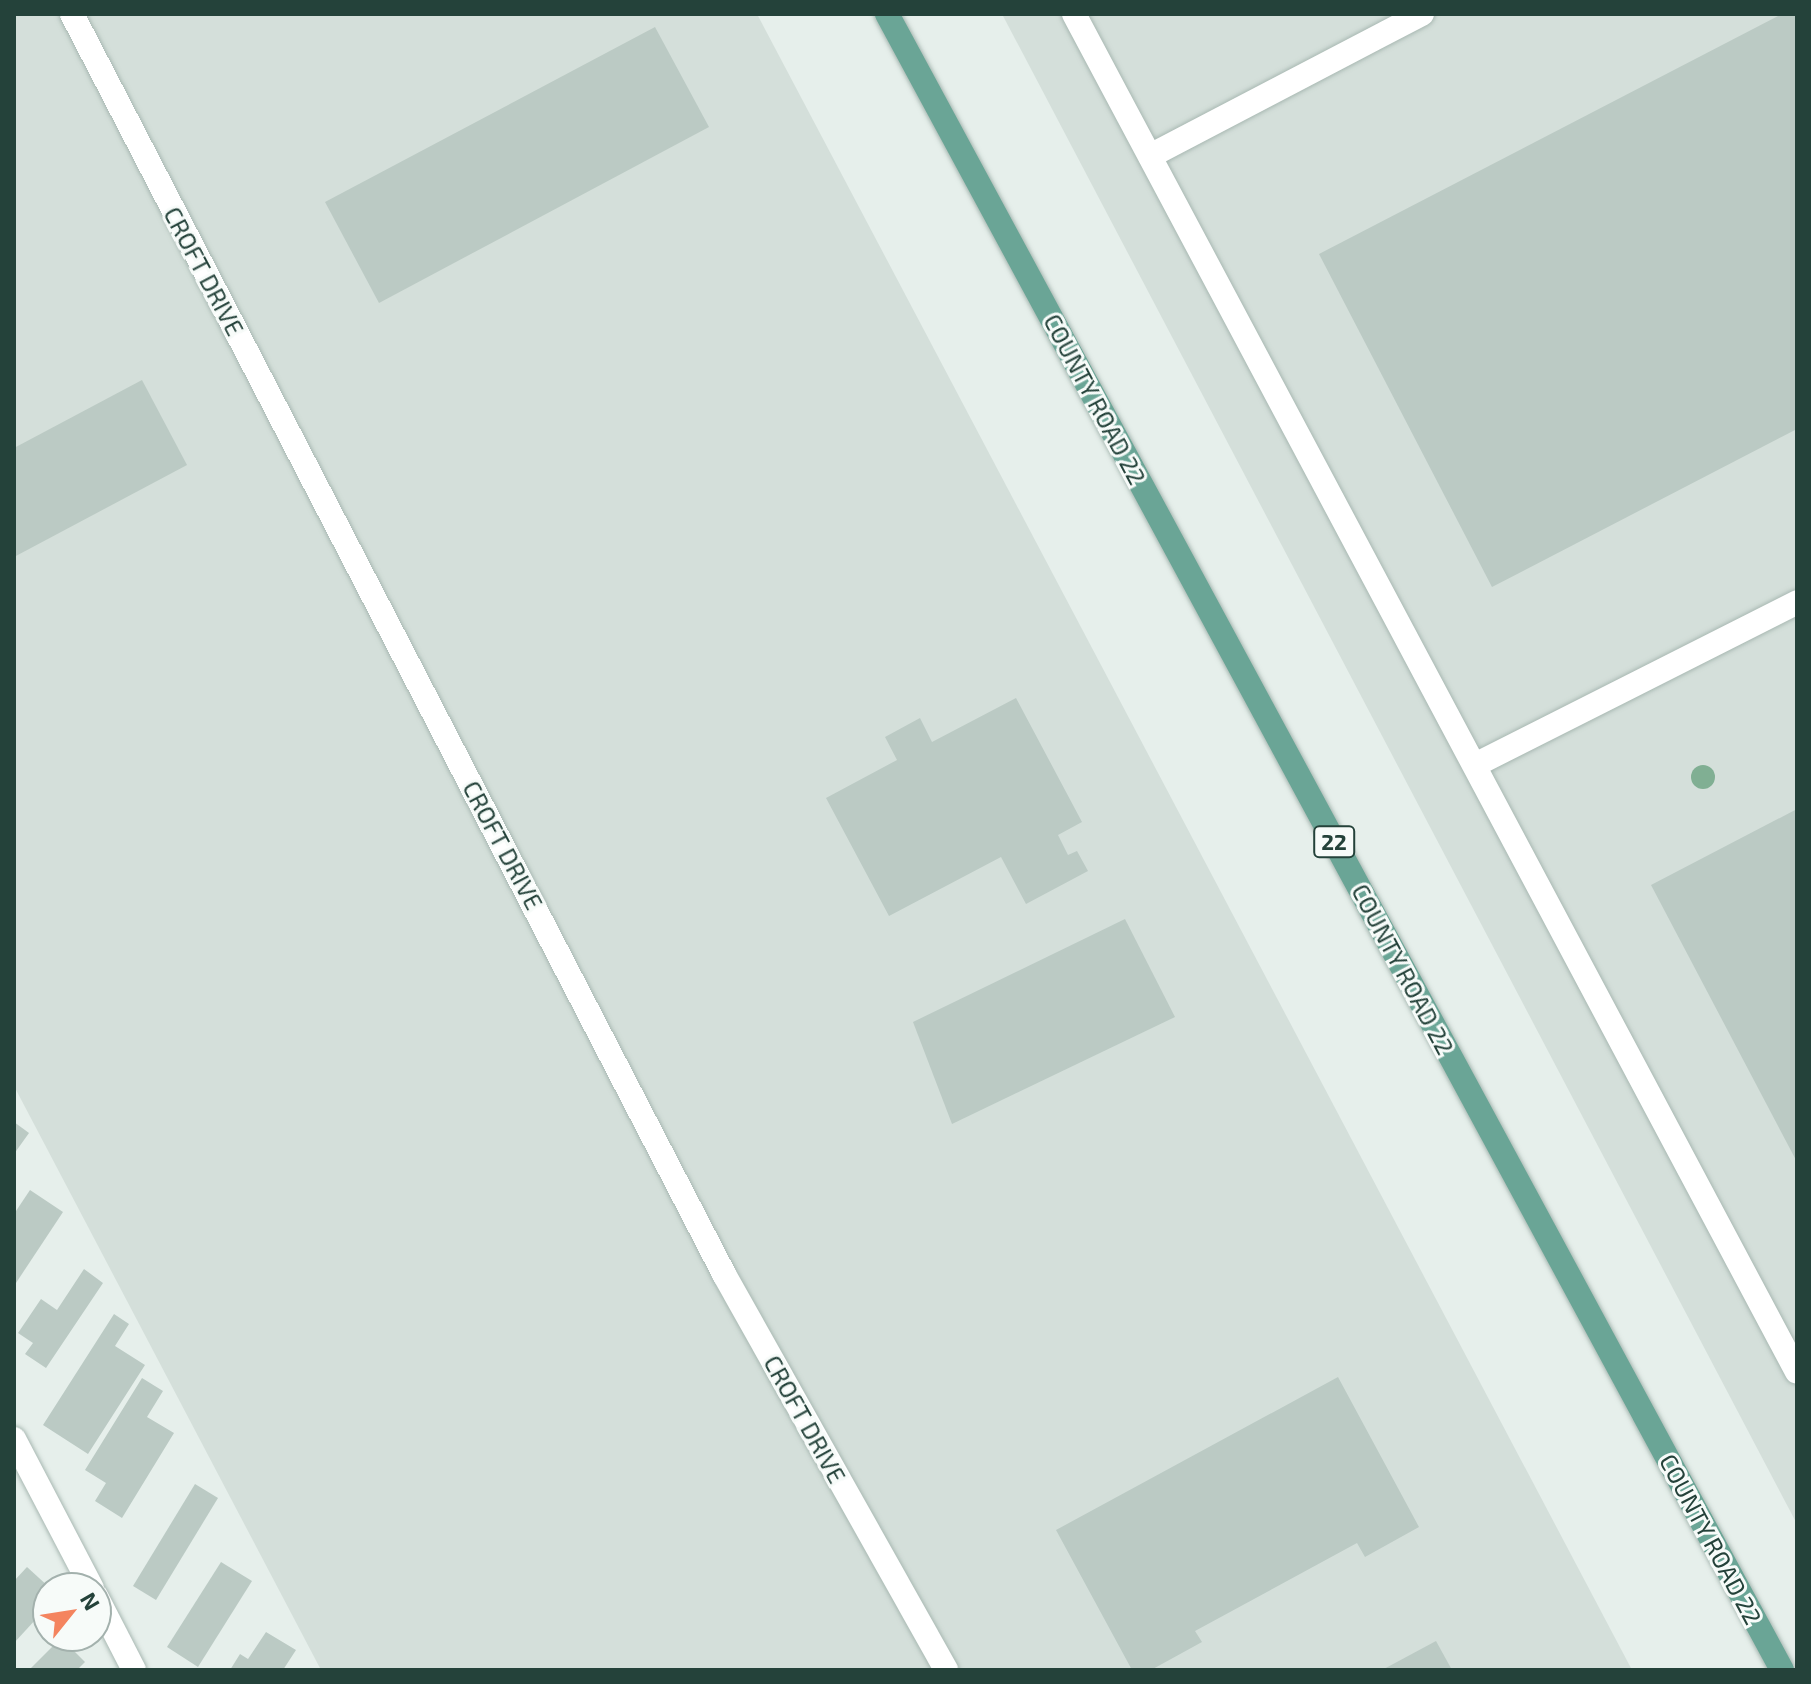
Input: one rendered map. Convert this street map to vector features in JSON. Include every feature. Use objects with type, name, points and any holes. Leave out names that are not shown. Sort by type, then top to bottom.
[{"type":"main road","name":"COUNTY ROAD 22","points":[[887,14],[1782,1670]]},
{"type":"street","name":"CROFT DRIVE","points":[[72,14],[724,1274],[946,1670]]},
{"type":"street","points":[[1074,14],[1797,1372]]},
{"type":"street","points":[[1150,156],[1422,14]]},
{"type":"street","points":[[1475,765],[1797,602]]},
{"type":"street","points":[[14,1439],[84,1572]]},
{"type":"street","points":[[112,1627],[134,1670]]},
{"type":"shaded area","points":[[14,14],[757,14],[1632,1670],[321,1670],[14,1086]]},
{"type":"shaded area","points":[[1002,14],[1797,14],[1797,1524]]},
{"type":"building","points":[[1782,14],[1797,14],[1797,429],[1492,587],[1319,254]]},
{"type":"building","points":[[655,27],[709,127],[379,303],[325,202]]},
{"type":"building","points":[[142,380],[187,465],[14,557],[14,448]]},
{"type":"building","points":[[1016,698],[1082,822],[1058,835],[1068,855],[1077,851],[1088,871],[1026,904],[1001,857],[889,916],[826,798],[897,760],[885,737],[920,718],[932,742]]},
{"type":"building","points":[[1797,809],[1797,1162],[1651,885]]},
{"type":"building","points":[[1125,919],[1175,1017],[952,1124],[913,1022]]},
{"type":"building","points":[[14,1122],[29,1133],[14,1154]]},
{"type":"building","points":[[30,1190],[63,1212],[14,1286],[14,1214]]},
{"type":"building","points":[[84,1269],[103,1283],[46,1368],[25,1354],[33,1343],[18,1333],[41,1299],[57,1310]]},
{"type":"building","points":[[114,1314],[129,1324],[115,1346],[145,1365],[88,1454],[43,1425]]},
{"type":"building","points":[[1338,1377],[1419,1527],[1365,1557],[1357,1543],[1195,1631],[1202,1642],[1151,1670],[1132,1670],[1056,1530]]},
{"type":"building","points":[[142,1378],[163,1391],[147,1417],[174,1433],[122,1518],[95,1501],[106,1483],[85,1470]]},
{"type":"building","points":[[195,1484],[218,1498],[156,1600],[133,1586]]},
{"type":"building","points":[[221,1562],[252,1581],[198,1667],[167,1647]]},
{"type":"building","points":[[27,1567],[32,1572],[32,1623],[14,1643],[14,1581]]},
{"type":"building","points":[[266,1632],[296,1650],[283,1670],[230,1670],[240,1654],[248,1659]]},
{"type":"building","points":[[1436,1641],[1452,1670],[1382,1670]]},
{"type":"building","points":[[47,1652],[75,1652],[85,1662],[77,1670],[29,1670]]}]
